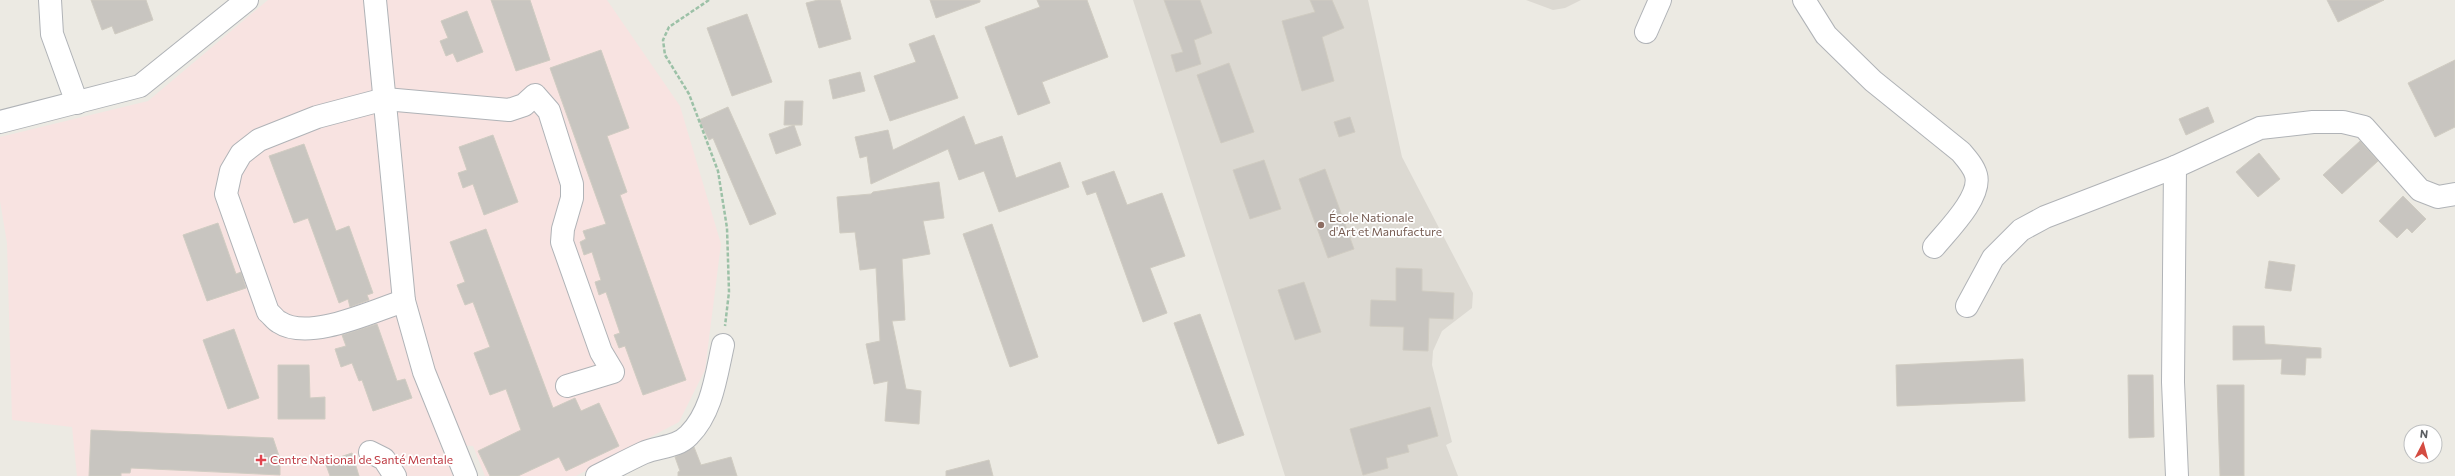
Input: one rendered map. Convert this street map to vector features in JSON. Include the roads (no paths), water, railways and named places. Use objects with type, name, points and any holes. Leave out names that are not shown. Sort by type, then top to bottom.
[{"type":"street","points":[[50,0],[52,34],[77,103]]},
{"type":"street","points":[[0,122],[140,86],[247,0]]},
{"type":"street","points":[[375,0],[404,301],[424,372],[466,476]]},
{"type":"street","points":[[1646,32],[1660,0]]},
{"type":"street","points":[[1804,0],[1826,36],[1873,81],[1961,152],[1970,164],[1976,176],[1976,189],[1971,201],[1934,247]]},
{"type":"street","points":[[404,301],[316,329],[296,328],[280,323],[268,312],[226,194],[231,171],[241,154],[259,140],[317,117],[385,98],[509,110],[524,106],[536,95],[549,111],[572,184],[572,198],[562,229],[562,242],[601,352],[613,372],[567,386]]},
{"type":"street","points":[[1966,306],[1993,258],[2021,230],[2045,217],[2175,167],[2260,128],[2313,122],[2343,122],[2364,127],[2420,190],[2438,197],[2455,194]]},
{"type":"street","points":[[2175,167],[2173,382],[2177,476]]},
{"type":"street","points":[[597,476],[645,452],[663,449],[688,436],[701,418],[713,392],[723,345]]},
{"type":"street","points":[[370,452],[384,459],[395,476]]},
{"type":"place","name":"École Nationale d'Art et Manufacture","points":[[1321,225]]},
{"type":"place","name":"Centre National de Santé Mentale","points":[[261,460]]}]
